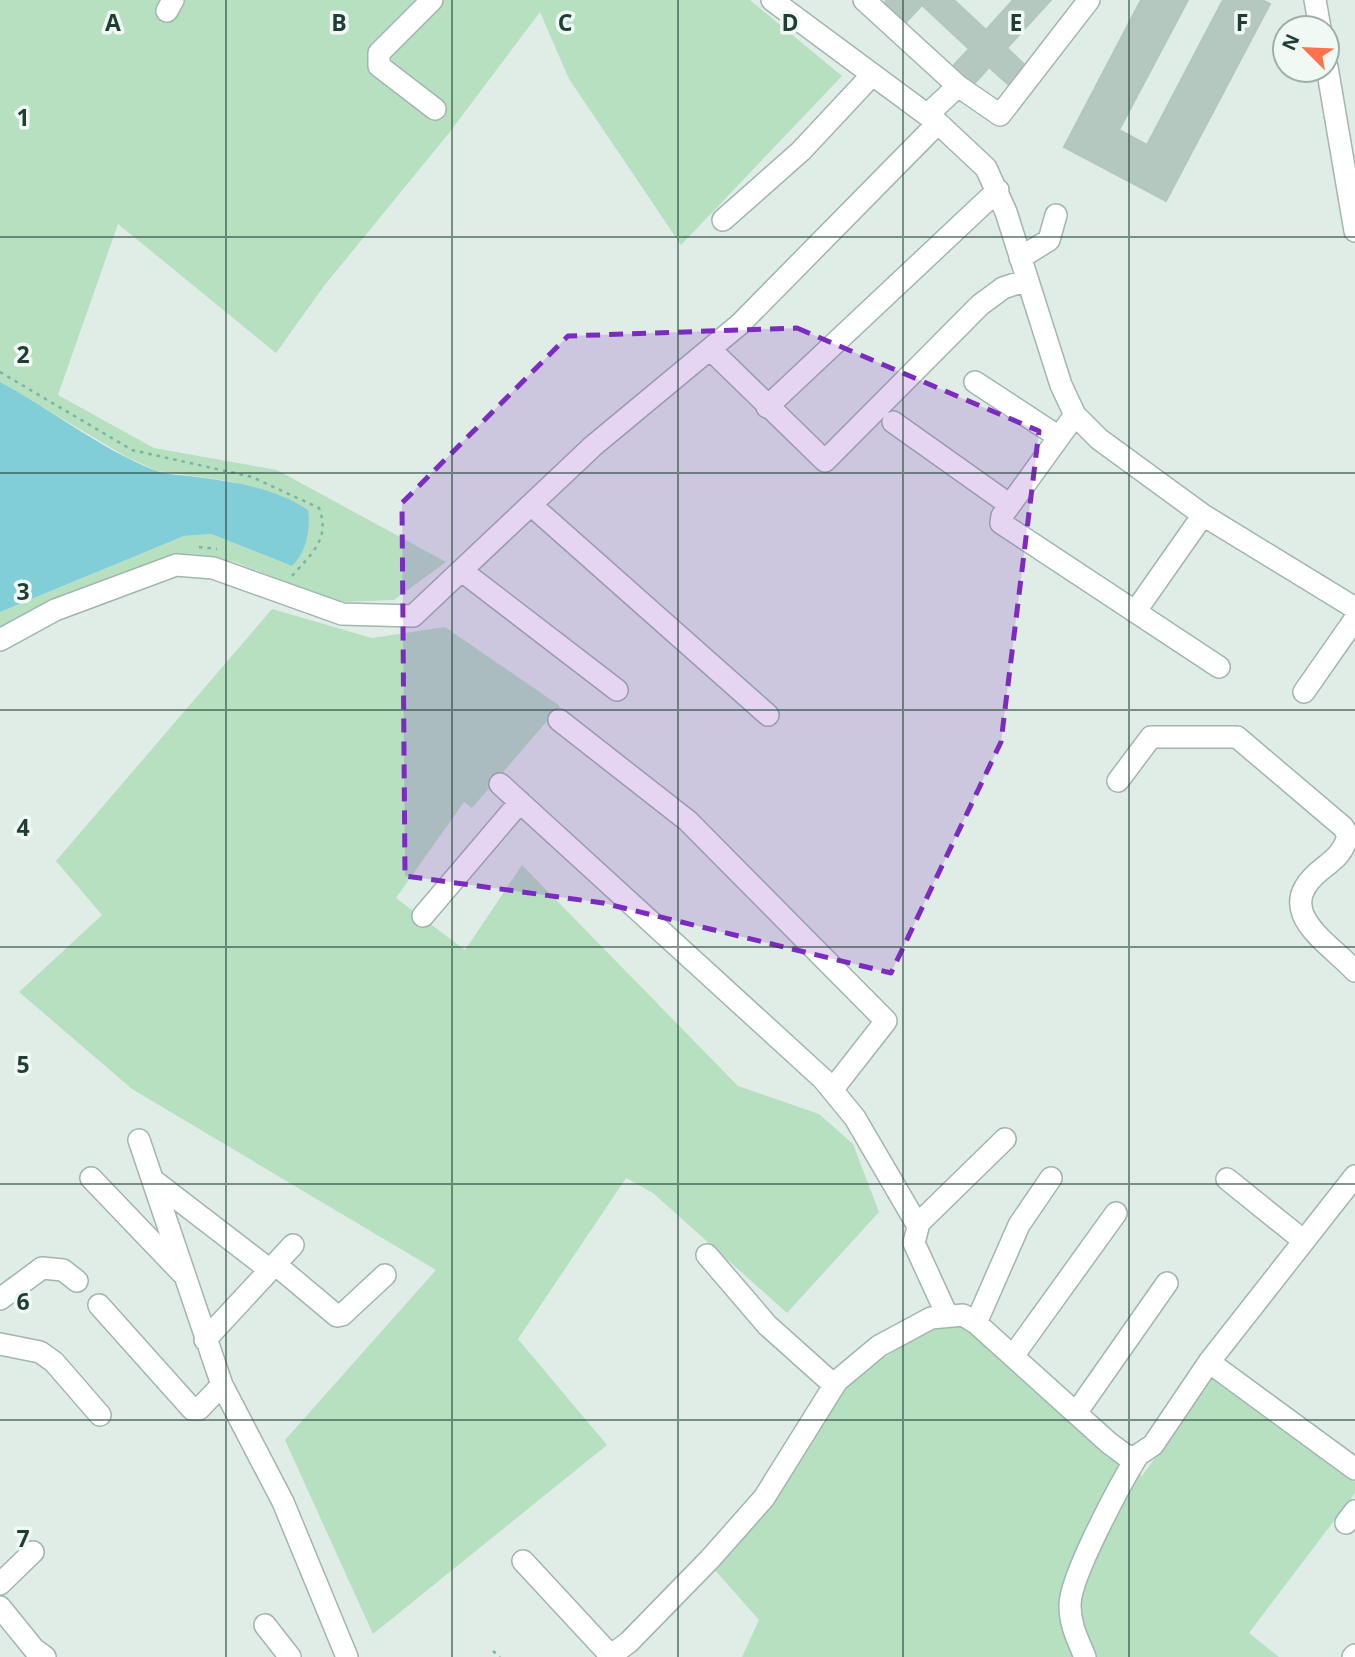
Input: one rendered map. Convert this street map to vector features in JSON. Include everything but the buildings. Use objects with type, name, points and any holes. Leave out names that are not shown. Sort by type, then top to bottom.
[{"type":"street","points":[[432,0],[379,53],[377,61],[379,66],[435,109]]},
{"type":"street","points":[[772,0],[932,119],[986,168],[998,190],[1061,385],[1075,415],[1098,439],[1203,515],[1355,608]]},
{"type":"street","points":[[864,0],[958,86],[1000,115],[1088,0]]},
{"type":"street","points":[[723,220],[801,151],[872,75]]},
{"type":"street","points":[[1332,84],[1347,139],[1355,231]]},
{"type":"street","points":[[0,640],[55,610],[176,565],[213,568],[342,614],[413,616],[593,446],[740,324],[932,119],[958,86]]},
{"type":"street","points":[[767,407],[998,190]]},
{"type":"street","points":[[1020,258],[1049,240],[1056,215]]},
{"type":"street","points":[[710,349],[825,461],[980,305],[1003,288],[1027,280]]},
{"type":"street","points":[[975,382],[1059,437]]},
{"type":"street","points":[[1075,415],[1002,516],[1001,523],[1006,529],[1219,667]]},
{"type":"street","points":[[893,422],[1010,505]]},
{"type":"street","points":[[531,505],[768,715]]},
{"type":"street","points":[[1135,612],[1203,515]]},
{"type":"street","points":[[461,571],[617,690]]},
{"type":"street","points":[[1304,692],[1355,619]]},
{"type":"street","points":[[559,720],[688,821],[886,1021],[832,1090]]},
{"type":"street","points":[[1118,781],[1151,737],[1237,737],[1296,784],[1343,827],[1348,835],[1345,847],[1337,858],[1308,880],[1300,905],[1307,923],[1355,971]]},
{"type":"street","points":[[500,784],[832,1090],[855,1118],[918,1226]]},
{"type":"street","points":[[423,916],[520,802]]},
{"type":"street","points":[[947,1315],[914,1243],[918,1226],[1006,1139]]},
{"type":"street","points":[[139,1140],[222,1385],[283,1503],[347,1657]]},
{"type":"street","points":[[523,1561],[610,1656],[629,1642],[710,1559],[764,1498],[834,1385],[879,1346],[931,1318],[947,1315],[963,1315],[976,1323],[1128,1457],[1138,1455],[1153,1445],[1209,1362],[1355,1176]]},
{"type":"street","points":[[91,1178],[185,1277]]},
{"type":"street","points":[[976,1323],[1023,1216],[1051,1178]]},
{"type":"street","points":[[1227,1179],[1304,1241]]},
{"type":"street","points":[[153,1180],[337,1315],[342,1315],[384,1275]]},
{"type":"street","points":[[1013,1356],[1116,1213]]},
{"type":"street","points":[[205,1340],[293,1245]]},
{"type":"street","points":[[707,1255],[767,1325],[834,1385]]},
{"type":"street","points":[[0,1299],[42,1268],[63,1270],[76,1281]]},
{"type":"street","points":[[1076,1413],[1167,1283]]},
{"type":"street","points":[[99,1305],[192,1409],[199,1409],[222,1385]]},
{"type":"street","points":[[0,1344],[40,1352],[100,1415]]},
{"type":"street","points":[[1209,1362],[1355,1469]]},
{"type":"street","points":[[1085,1657],[1072,1625],[1069,1603],[1102,1521],[1138,1455]]},
{"type":"street","points":[[0,1584],[33,1552]]},
{"type":"street","points":[[0,1607],[34,1648],[45,1657]]},
{"type":"street","points":[[265,1625],[290,1657]]},
{"type":"path","points":[[0,372],[132,450],[252,477],[319,508],[325,524],[317,546],[292,577]]},
{"type":"path","points":[[197,547],[210,546],[222,551]]},
{"type":"path","points":[[493,1651],[500,1657]]},
{"type":"highlighted area","points":[[797,328],[1039,431],[1001,742],[891,973],[603,903],[405,876],[402,503],[568,336]]},
{"type":"green space","points":[[0,0],[750,0],[842,76],[681,245],[569,79],[540,12],[449,133],[324,286],[276,353],[118,224],[58,395],[154,448],[277,470],[446,562],[394,600],[337,602],[235,562],[192,554],[46,607],[0,629],[0,612],[184,536],[211,534],[292,566],[271,492],[228,481],[157,471],[125,456],[0,382]]},
{"type":"green space","points":[[272,609],[372,638],[445,627],[560,706],[472,808],[464,802],[396,898],[465,950],[522,865],[738,1086],[819,1114],[853,1144],[879,1212],[787,1313],[653,1193],[626,1178],[518,1339],[607,1445],[373,1634],[285,1440],[436,1270],[132,1089],[19,992],[102,915],[56,861]]},
{"type":"green space","points":[[960,1322],[1142,1476],[1212,1379],[1355,1482],[1355,1493],[1249,1633],[1279,1657],[742,1657],[759,1620],[714,1569],[855,1377],[933,1326]]},
{"type":"water","points":[[0,382],[114,451],[154,470],[254,487],[295,502],[308,510],[309,525],[304,548],[297,561],[292,566],[211,534],[184,536],[0,612]]}]
